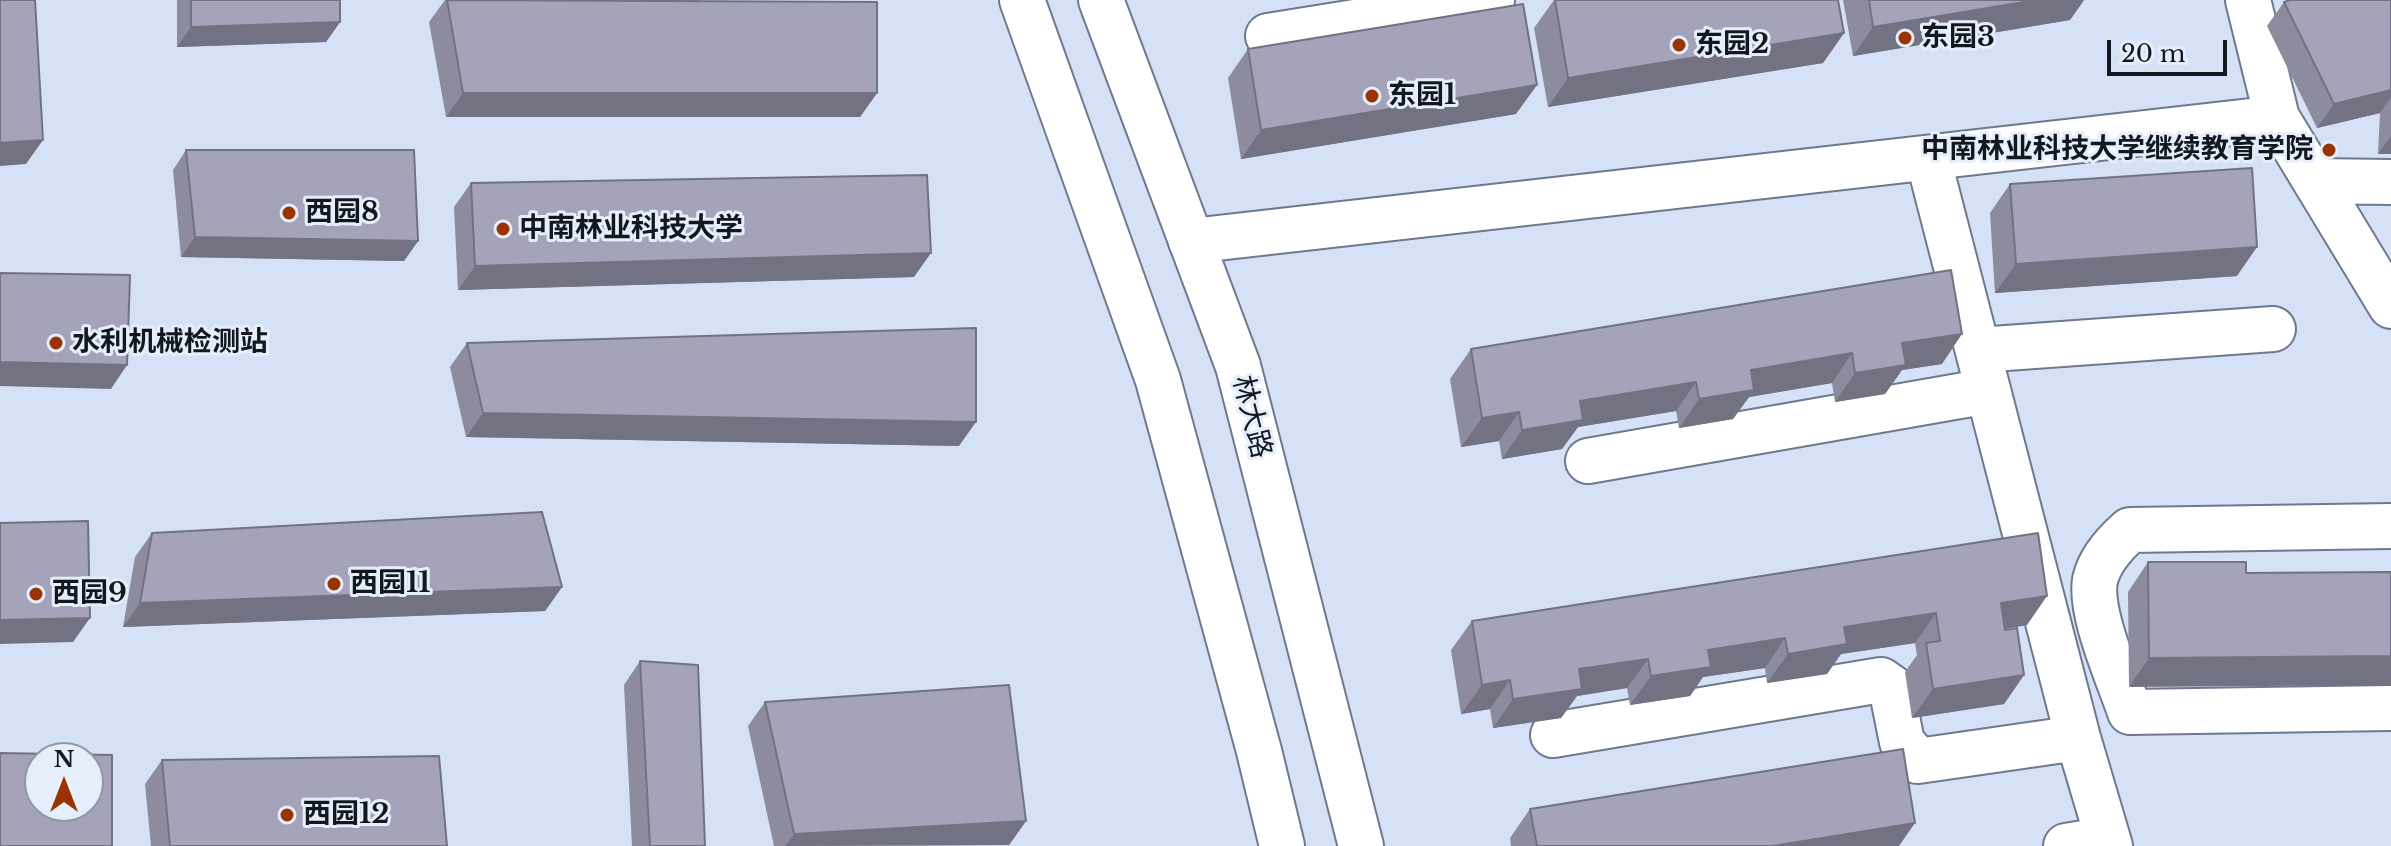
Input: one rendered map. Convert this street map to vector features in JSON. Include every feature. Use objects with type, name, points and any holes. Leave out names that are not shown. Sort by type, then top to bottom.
[{"type":"main road","points":[[1022,0],[1158,380],[1282,846]]},
{"type":"main road","name":"林大路","points":[[1101,0],[1238,366],[1361,846]]},
{"type":"main road","points":[[1268,36],[1492,0]]},
{"type":"main road","points":[[2248,0],[2277,118],[2391,306]]},
{"type":"main road","points":[[1191,241],[2277,118]]},
{"type":"main road","points":[[1928,158],[2078,738],[2095,844]]},
{"type":"main road","points":[[2315,181],[2391,182]]},
{"type":"main road","points":[[1588,461],[1983,370],[2273,329]]},
{"type":"main road","points":[[2391,526],[2130,530],[2111,547],[2095,580],[2097,618],[2130,712],[2391,708]]},
{"type":"main road","points":[[1553,735],[1881,680],[1891,687],[1902,742],[1918,761],[2078,738]]},
{"type":"building","points":[[0,0],[35,0],[43,140],[0,143]]},
{"type":"building","points":[[191,0],[340,0],[340,22],[191,27]]},
{"type":"building","points":[[447,0],[877,2],[877,93],[463,93]]},
{"type":"building","name":"东园2","points":[[1555,0],[1838,0],[1844,33],[1568,78]]},
{"type":"building","points":[[1869,0],[2036,0],[1873,27]]},
{"type":"building","points":[[2391,0],[2391,90],[2334,104],[2284,2]]},
{"type":"building","name":"东园1","points":[[1523,4],[1537,85],[1261,130],[1248,49]]},
{"type":"building","name":"西园8","points":[[186,150],[414,150],[418,241],[195,237]]},
{"type":"building","points":[[2252,168],[2257,247],[2016,264],[2010,184]]},
{"type":"building","points":[[927,175],[931,253],[475,266],[471,183]]},
{"type":"building","points":[[1951,270],[1962,334],[1902,343],[1906,365],[1855,373],[1852,353],[1751,370],[1754,390],[1699,399],[1696,382],[1580,401],[1583,420],[1522,430],[1519,412],[1482,418],[1471,349]]},
{"type":"building","name":"水利机械检测站","points":[[0,273],[130,275],[127,365],[0,362]]},
{"type":"building","points":[[976,328],[976,422],[483,413],[467,343]]},
{"type":"building","name":"西园11","points":[[542,512],[562,587],[140,603],[152,533]]},
{"type":"building","name":"西园9","points":[[88,521],[90,618],[0,620],[0,523]]},
{"type":"building","points":[[2038,533],[2047,596],[2001,603],[2005,630],[2017,628],[2024,675],[1933,689],[1926,643],[1940,641],[1936,613],[1844,627],[1847,644],[1788,654],[1785,638],[1708,650],[1711,667],[1651,676],[1648,659],[1579,669],[1582,689],[1513,699],[1510,680],[1482,685],[1472,621]]},
{"type":"building","points":[[2148,562],[2246,562],[2246,573],[2391,572],[2391,656],[2149,658]]},
{"type":"building","points":[[640,661],[698,665],[705,846],[650,846]]},
{"type":"building","points":[[1009,685],[1026,821],[794,834],[765,702]]},
{"type":"building","points":[[1903,749],[1915,823],[1773,846],[1537,846],[1530,809]]},
{"type":"building","points":[[0,753],[24,753],[24,822],[104,822],[104,755],[112,755],[112,846],[0,846]]},
{"type":"building","name":"西园12","points":[[439,756],[447,846],[170,846],[162,760]]},
{"type":"place","name":"东园3","points":[[1905,38]]},
{"type":"place","name":"东园2","points":[[1679,45]]},
{"type":"place","name":"东园1","points":[[1372,96]]},
{"type":"place","name":"中南林业科技大学继续教育学院","points":[[2329,150]]},
{"type":"place","name":"西园8","points":[[289,213]]},
{"type":"place","name":"中南林业科技大学","points":[[503,229]]},
{"type":"place","name":"水利机械检测站","points":[[56,343]]},
{"type":"place","name":"西园11","points":[[334,584]]},
{"type":"place","name":"西园9","points":[[36,594]]},
{"type":"place","name":"西园12","points":[[287,815]]}]
